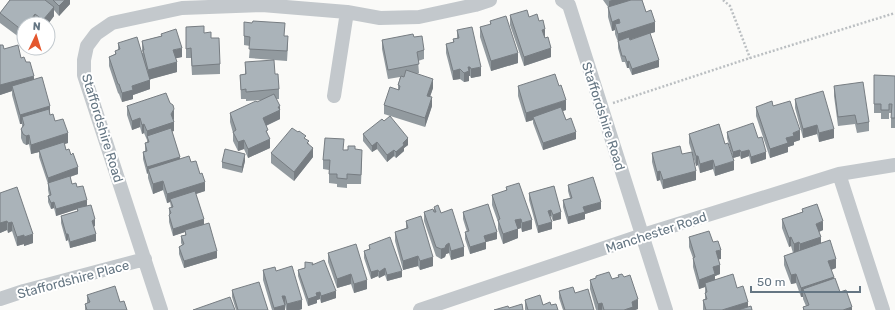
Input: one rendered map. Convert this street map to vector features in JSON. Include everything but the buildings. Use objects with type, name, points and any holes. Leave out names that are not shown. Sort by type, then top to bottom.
[{"type":"street","name":"Staffordshire Road","points":[[161,310],[146,260],[84,75],[84,60],[87,46],[96,34],[112,23],[182,8],[262,5],[347,12],[380,18],[419,17],[475,5],[490,0]]},
{"type":"street","name":"Staffordshire Road","points":[[562,0],[569,5],[666,310]]},
{"type":"street","points":[[334,96],[347,12]]},
{"type":"street","name":"Manchester Road","points":[[420,310],[643,235],[839,174],[895,165]]},
{"type":"street","points":[[839,174],[883,310]]},
{"type":"street","name":"Staffordshire Place","points":[[0,299],[24,291],[146,260]]},
{"type":"path","points":[[723,0],[730,6],[750,58]]},
{"type":"path","points":[[602,107],[750,58],[895,13]]}]
